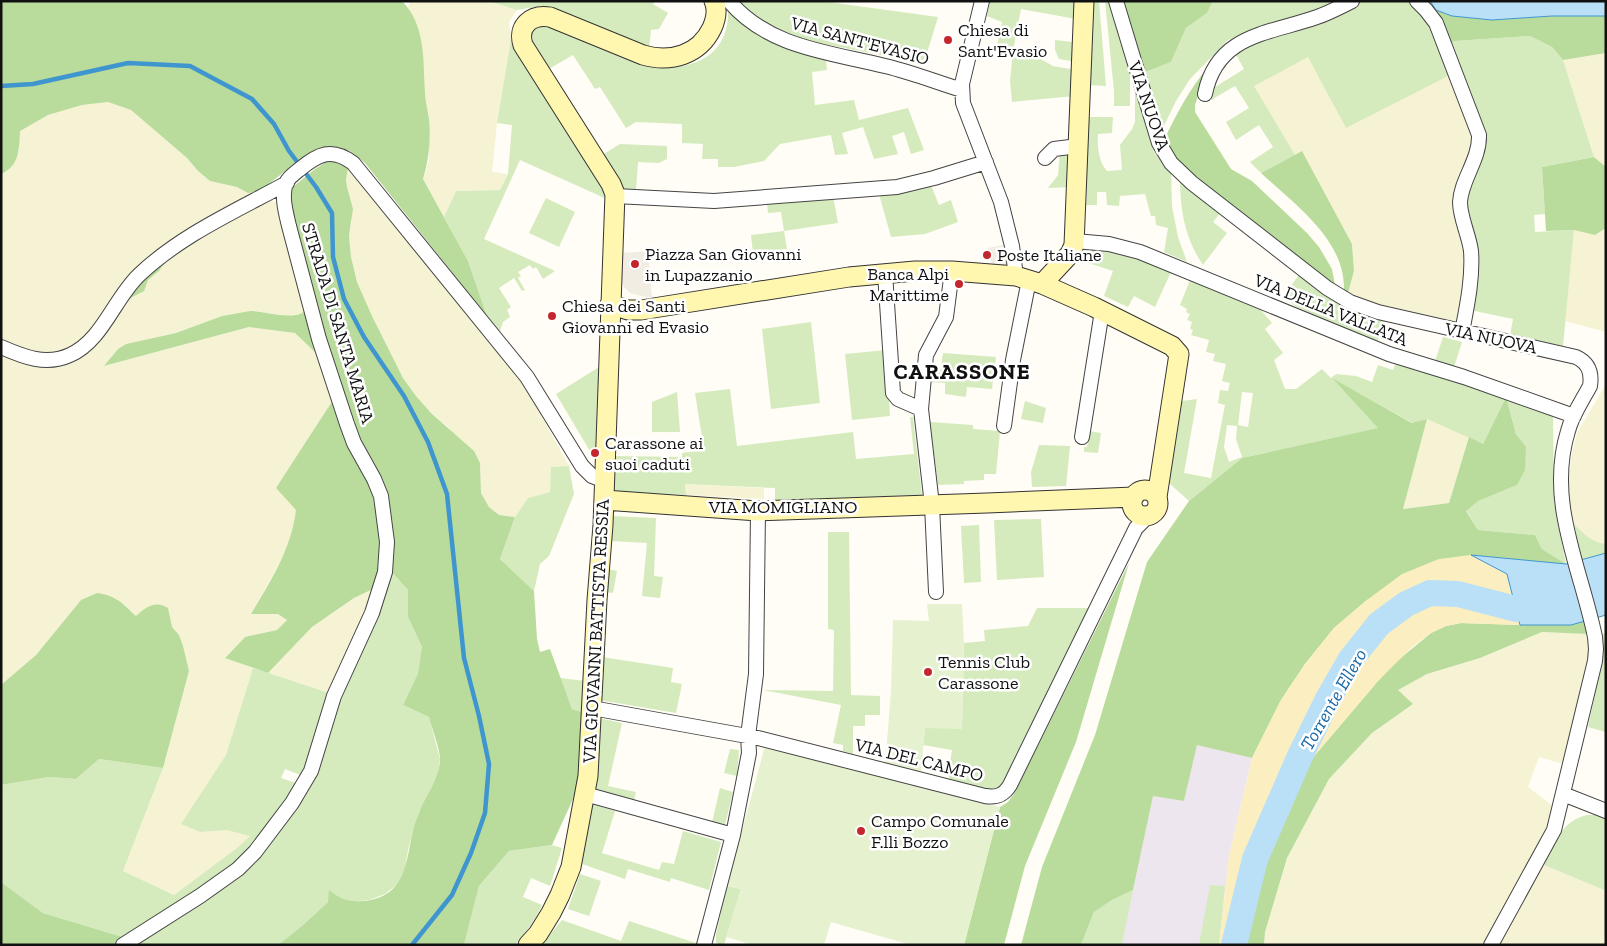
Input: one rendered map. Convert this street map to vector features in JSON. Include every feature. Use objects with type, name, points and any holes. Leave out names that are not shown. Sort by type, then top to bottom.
[{"type":"street","points":[[714,1],[716,17],[707,38],[697,48],[674,58],[656,58],[643,55],[550,17],[535,17],[522,30],[521,38],[523,45],[611,184],[615,196],[714,201],[896,187],[986,162]]},
{"type":"street","name":"VIA SANT'EVASIO","points":[[729,1],[751,23],[786,42],[884,66],[962,90]]},
{"type":"street","points":[[982,1],[962,90],[965,111],[1001,202],[1012,246],[1029,280],[1013,360],[1004,426]]},
{"type":"street","points":[[1029,280],[1070,254],[1075,241],[1084,1]]},
{"type":"street","name":"VIA NUOVA","points":[[1116,1],[1157,138],[1167,158],[1183,175],[1327,288],[1350,302],[1378,312],[1582,359],[1587,364],[1591,379],[1590,386],[1566,436],[1560,479],[1563,512],[1574,560],[1593,625],[1596,643],[1595,661],[1552,834],[1491,945]]},
{"type":"street","points":[[1205,94],[1209,79],[1220,60],[1242,41],[1316,18],[1352,1]]},
{"type":"street","points":[[1417,1],[1436,23],[1479,135],[1477,150],[1460,201],[1470,244],[1471,259],[1462,332]]},
{"type":"street","points":[[1044,158],[1054,148],[1078,146]]},
{"type":"street","points":[[1,347],[26,358],[46,361],[65,357],[82,349],[93,338],[134,281],[158,259],[189,237],[289,180],[310,160],[319,156],[338,155],[347,158],[359,170],[527,376],[582,466],[592,476],[605,481]]},
{"type":"street","name":"STRADA DI SANTA MARIA","points":[[123,945],[233,874],[256,852],[289,808],[311,771],[334,696],[372,613],[385,572],[387,542],[381,496],[351,435],[319,339],[287,218],[284,196],[289,180]]},
{"type":"street","name":"VIA GIOVANNI BATTISTA RESSIA","points":[[528,945],[547,919],[567,879],[575,852],[589,761],[605,481],[615,196]]},
{"type":"street","name":"VIA DELLA VALLATA","points":[[1075,241],[1109,244],[1140,252],[1389,354],[1502,390],[1574,416]]},
{"type":"street","points":[[610,304],[628,310],[641,310],[915,270],[952,271],[1029,280],[1102,311],[1172,346],[1179,354],[1140,506]]},
{"type":"street","points":[[936,592],[932,505],[921,409],[926,356],[946,317],[952,271]]},
{"type":"street","points":[[885,273],[893,393],[898,399],[921,409]]},
{"type":"street","points":[[1082,437],[1102,311]]},
{"type":"street","name":"VIA MOMIGLIANO","points":[[604,500],[758,511],[932,505],[1140,506]]},
{"type":"street","name":"VIA DEL CAMPO","points":[[592,708],[748,736],[985,796],[998,796],[1010,785],[1140,506]]},
{"type":"street","points":[[704,945],[733,835],[749,753],[748,736],[756,674],[758,511]]},
{"type":"street","points":[[585,794],[733,835]]},
{"type":"street","points":[[1563,794],[1606,811]]},
{"type":"shaded area","points":[[410,1],[488,1],[517,10],[509,22],[511,39],[497,123],[492,172],[508,174],[500,190],[456,191],[444,217],[423,179],[429,161],[429,117],[418,28],[408,7]]},
{"type":"shaded area","points":[[1606,53],[1606,167],[1594,157],[1563,60]]},
{"type":"shaded area","points":[[1308,56],[1452,74],[1474,134],[1467,262],[1459,324],[1362,300],[1348,293],[1354,271],[1352,244],[1302,152],[1295,155],[1253,86]]},
{"type":"shaded area","points":[[108,102],[131,110],[187,158],[210,181],[237,187],[248,193],[257,192],[180,236],[88,339],[54,357],[1,344],[1,174],[6,172],[19,152],[19,131],[48,115],[82,105]]},
{"type":"shaded area","points":[[348,168],[502,355],[526,388],[569,466],[551,467],[550,492],[528,498],[515,517],[499,515],[489,507],[481,493],[480,463],[448,427],[431,413],[416,396],[403,378],[372,316],[357,282],[351,257],[349,236],[352,221],[346,179]]},
{"type":"shaded area","points":[[269,198],[281,210],[305,311],[289,316],[250,311],[222,316],[176,333],[126,344],[105,366],[249,327],[295,333],[318,355],[333,400],[310,436],[290,544],[251,614],[278,614],[288,620],[277,630],[245,637],[225,657],[253,668],[226,755],[182,824],[200,832],[227,829],[250,836],[237,848],[174,895],[123,871],[163,768],[189,671],[179,635],[172,627],[136,616],[125,605],[81,600],[36,655],[1,685],[1,350],[58,363],[123,302],[140,293],[150,277],[159,271],[167,260],[189,243]]},
{"type":"shaded area","points":[[1606,228],[1606,332],[1565,321],[1574,230],[1595,235]]},
{"type":"shaded area","points":[[1003,245],[1008,267],[992,266],[988,248]]},
{"type":"shaded area","name":"Piazza San Giovanni in Lupazzanio","points":[[648,251],[652,297],[630,293],[623,286],[621,276],[621,253]]},
{"type":"shaded area","points":[[1606,384],[1606,544],[1597,543],[1585,536],[1574,524],[1568,490],[1571,457],[1577,433]]},
{"type":"shaded area","points":[[1427,419],[1469,437],[1449,503],[1403,509]]},
{"type":"shaded area","points":[[685,484],[764,488],[764,499],[686,495]]},
{"type":"shaded area","points":[[375,588],[364,617],[329,693],[268,673],[312,627],[354,598]]},
{"type":"shaded area","points":[[1542,632],[1588,634],[1589,648],[1586,671],[1563,764],[1539,757],[1528,787],[1553,806],[1549,823],[1483,945],[1264,945],[1265,932],[1287,858],[1329,779],[1372,733],[1412,705],[1397,690],[1427,674],[1480,658]]},
{"type":"shaded area","points":[[1197,744],[1252,758],[1229,856],[1219,945],[1081,945],[1133,889],[1153,795],[1184,801]]},
{"type":"shaded area","points":[[1544,865],[1604,890],[1606,885],[1606,945],[1499,945]]},
{"type":"green space","points":[[1,1],[402,1],[415,21],[422,44],[425,95],[430,134],[428,157],[423,179],[468,261],[487,316],[365,163],[350,151],[338,147],[325,147],[310,152],[257,192],[248,193],[237,187],[210,181],[187,158],[131,110],[108,102],[82,105],[48,115],[20,131],[19,150],[15,161],[7,171],[1,174]]},
{"type":"green space","points":[[488,1],[655,1],[653,4],[668,13],[659,29],[651,30],[649,50],[564,12],[540,6],[517,10]]},
{"type":"green space","points":[[738,1],[821,1],[938,17],[924,63],[797,39],[765,23]]},
{"type":"green space","points":[[990,1],[1078,1],[1076,62],[1059,59],[1055,50],[1055,40],[1072,42],[1076,19],[1021,9],[1013,51],[997,46],[1002,22],[987,16]]},
{"type":"green space","points":[[1090,1],[1099,1],[1106,86],[1086,85]]},
{"type":"green space","points":[[1105,1],[1110,1],[1130,69],[1130,106],[1114,106]]},
{"type":"green space","points":[[1122,1],[1213,1],[1207,13],[1186,28],[1171,62],[1143,73]]},
{"type":"green space","points":[[1213,1],[1340,1],[1317,12],[1248,32],[1228,40],[1190,79],[1176,101],[1161,132],[1143,73],[1171,62],[1186,28],[1207,13]]},
{"type":"green space","points":[[1363,1],[1407,1],[1416,6],[1424,14],[1436,33],[1452,74],[1346,128],[1308,57],[1254,86],[1295,155],[1261,173],[1250,162],[1273,147],[1259,125],[1236,140],[1226,122],[1249,108],[1235,86],[1211,100],[1212,89],[1244,69],[1234,51],[1251,42],[1323,20]]},
{"type":"green space","points":[[1424,1],[1430,1],[1436,10],[1452,16],[1492,20],[1552,16],[1606,16],[1606,53],[1563,60],[1552,47],[1530,36],[1455,41],[1448,44]]},
{"type":"green space","points":[[728,9],[760,36],[785,47],[826,60],[827,70],[812,72],[815,105],[854,100],[859,120],[908,108],[924,150],[911,154],[904,132],[892,136],[898,154],[874,159],[863,127],[842,133],[848,154],[835,155],[831,135],[780,144],[764,161],[734,167],[718,167],[718,159],[702,159],[703,144],[682,143],[682,124],[636,122],[626,128],[600,87],[595,89],[573,55],[547,70],[539,57],[532,36],[534,30],[540,27],[551,26],[655,66],[684,66],[707,56],[716,48],[723,38],[727,25]]},
{"type":"green space","points":[[1530,36],[1552,47],[1563,60],[1594,157],[1542,167],[1545,214],[1534,215],[1535,232],[1574,230],[1563,346],[1510,335],[1513,319],[1470,310],[1464,202],[1481,152],[1448,44],[1455,41]]},
{"type":"green space","points":[[511,39],[607,190],[609,200],[520,160],[484,239],[555,271],[543,279],[536,267],[533,269],[530,265],[518,272],[521,276],[518,278],[525,290],[522,291],[514,278],[499,288],[511,307],[507,310],[510,317],[503,322],[500,331],[487,316],[468,261],[444,217],[456,191],[500,190],[508,174],[512,125],[497,123]]},
{"type":"green space","points":[[1013,51],[1032,54],[1053,66],[1076,70],[1075,96],[1012,102],[1010,81]]},
{"type":"green space","points":[[1208,67],[1195,105],[1195,112],[1231,169],[1252,181],[1307,233],[1319,247],[1332,269],[1335,285],[1210,191],[1181,165],[1164,140],[1184,102]]},
{"type":"green space","points":[[1135,82],[1171,171],[1172,206],[1178,237],[1187,262],[1164,252],[1168,228],[1156,225],[1155,216],[1151,216],[1145,194],[1120,196],[1119,206],[1107,205],[1106,192],[1097,192],[1097,205],[1086,205],[1087,193],[1080,192],[1085,117],[1113,117],[1112,133],[1098,134],[1099,154],[1107,171],[1122,170],[1120,145],[1135,122]]},
{"type":"green space","points":[[620,144],[667,146],[667,159],[659,163],[638,162],[636,190],[624,189],[602,155]]},
{"type":"green space","points":[[1074,150],[1072,187],[1048,188],[1058,175],[1060,151]]},
{"type":"green space","points":[[1302,151],[1352,244],[1354,271],[1348,293],[1344,290],[1342,272],[1336,255],[1327,239],[1316,224],[1261,173]]},
{"type":"green space","points":[[1594,157],[1606,167],[1606,228],[1595,235],[1574,230],[1546,231],[1542,167]]},
{"type":"green space","points":[[336,161],[348,168],[346,179],[353,209],[349,236],[351,257],[357,282],[372,316],[403,378],[416,396],[431,413],[474,451],[480,463],[481,493],[489,507],[499,515],[515,517],[500,559],[534,591],[537,639],[540,652],[550,649],[572,709],[585,713],[578,788],[552,845],[509,851],[479,886],[464,945],[278,945],[328,902],[329,890],[349,901],[364,901],[380,897],[392,890],[399,881],[404,869],[418,815],[434,783],[440,762],[438,746],[429,717],[403,705],[418,674],[422,647],[408,617],[408,590],[390,570],[393,536],[388,499],[377,471],[354,426],[323,334],[289,207],[291,190],[294,186],[326,162]]},
{"type":"green space","points":[[1180,179],[1221,212],[1213,222],[1227,233],[1203,265],[1192,245],[1185,224],[1181,202]]},
{"type":"green space","points":[[931,185],[939,205],[951,200],[958,222],[925,234],[891,237],[879,194]]},
{"type":"green space","points":[[833,196],[838,223],[784,231],[781,212],[768,213],[767,203]]},
{"type":"green space","points":[[546,198],[575,212],[559,247],[529,233]]},
{"type":"green space","points":[[784,231],[787,249],[753,253],[751,235]]},
{"type":"green space","points":[[1086,246],[1125,254],[1171,272],[1155,307],[1134,296],[1128,307],[1104,296],[1113,271],[1076,259],[1079,251]]},
{"type":"green space","points":[[167,260],[159,271],[148,280],[144,291],[123,302],[136,285]]},
{"type":"green space","points":[[1299,275],[1355,311],[1384,321],[1377,344],[1295,306],[1283,296]]},
{"type":"green space","points":[[1190,280],[1259,308],[1272,323],[1265,329],[1283,353],[1274,360],[1285,389],[1296,389],[1322,369],[1331,378],[1336,374],[1356,376],[1372,382],[1378,365],[1393,370],[1396,362],[1506,397],[1483,444],[1427,419],[1413,423],[1333,379],[1379,428],[1242,458],[1189,501],[1169,483],[1182,401],[1197,399],[1184,473],[1211,478],[1225,405],[1218,403],[1220,390],[1228,391],[1230,383],[1222,381],[1226,364],[1213,361],[1215,354],[1206,352],[1209,340],[1191,335],[1193,330],[1190,329],[1192,322],[1187,320],[1190,314],[1186,312],[1187,309],[1180,305]],"holes":[[[1242,392],[1253,393],[1248,427],[1238,425]],[[1227,425],[1237,426],[1236,439],[1242,457],[1229,462],[1224,447]]]},
{"type":"green space","points":[[250,311],[294,315],[305,311],[318,355],[295,333],[249,327],[104,366],[118,349],[126,344],[176,333],[222,316]]},
{"type":"green space","points":[[811,322],[820,403],[771,409],[762,329]]},
{"type":"green space","points":[[1443,337],[1462,342],[1454,367],[1435,361]]},
{"type":"green space","points":[[886,350],[890,416],[852,420],[845,354]]},
{"type":"green space","points":[[943,353],[996,357],[992,389],[967,387],[966,397],[945,394],[945,383],[927,382],[928,372],[940,373]]},
{"type":"green space","points":[[599,367],[597,463],[556,394]]},
{"type":"green space","points":[[1332,378],[1412,423],[1427,419],[1403,509],[1449,503],[1469,437],[1483,444],[1506,397],[1516,434],[1526,447],[1525,470],[1517,485],[1478,501],[1466,511],[1478,530],[1535,535],[1542,549],[1566,564],[1471,555],[1367,600],[1334,628],[1305,664],[1281,700],[1252,758],[1197,745],[1184,801],[1153,796],[1133,890],[1112,900],[1094,912],[1081,945],[1021,945],[1042,867],[1095,735],[1147,562],[1189,501],[1242,458],[1378,428]]},
{"type":"green space","points":[[730,389],[737,446],[853,432],[856,459],[914,454],[910,417],[913,417],[922,495],[775,500],[775,488],[685,484],[686,495],[612,491],[613,456],[682,457],[682,453],[704,450],[695,393]]},
{"type":"green space","points":[[677,392],[680,432],[652,432],[652,402]]},
{"type":"green space","points":[[1506,397],[1553,415],[1554,497],[1566,564],[1542,549],[1535,535],[1478,530],[1466,510],[1477,501],[1517,485],[1526,448],[1516,434]]},
{"type":"green space","points":[[333,400],[375,497],[381,539],[375,588],[354,598],[312,627],[268,673],[225,658],[245,637],[277,630],[287,620],[278,614],[251,614],[285,552],[296,510],[276,488]]},
{"type":"green space","points":[[1025,401],[1046,408],[1043,423],[1021,419]]},
{"type":"green space","points":[[930,422],[973,425],[973,429],[1000,431],[996,474],[984,474],[984,480],[964,481],[964,484],[938,485]]},
{"type":"green space","points":[[1089,431],[1101,433],[1098,453],[1084,452],[1084,447],[1087,447]]},
{"type":"green space","points":[[1039,445],[1070,446],[1066,486],[1032,487],[1031,472]]},
{"type":"green space","points":[[569,466],[574,494],[549,556],[540,564],[534,591],[500,559],[515,517],[528,498],[550,492],[551,467]]},
{"type":"green space","points":[[612,516],[656,518],[654,576],[663,577],[660,598],[642,596],[647,543],[610,541]]},
{"type":"green space","points":[[1041,519],[1044,577],[997,580],[994,520]]},
{"type":"green space","points":[[1574,524],[1592,539],[1606,544],[1606,553],[1581,560]]},
{"type":"green space","points":[[979,525],[981,582],[964,583],[961,526]]},
{"type":"green space","points":[[828,532],[849,532],[851,695],[880,696],[880,715],[865,715],[865,726],[853,726],[853,754],[843,751],[843,745],[833,743],[841,705],[763,690],[833,691],[834,630],[828,629]]},
{"type":"green space","points":[[1129,563],[1076,742],[1025,866],[1004,945],[964,945],[1000,807],[1008,802],[1014,794]]},
{"type":"green space","points":[[608,569],[617,571],[613,593],[606,592]]},
{"type":"green space","points":[[390,570],[408,590],[408,617],[422,647],[419,674],[403,705],[429,717],[440,759],[438,776],[418,814],[405,869],[399,883],[385,894],[369,900],[352,902],[340,899],[328,902],[278,945],[134,945],[174,922],[231,881],[250,864],[328,731],[347,680],[372,631]]},
{"type":"green space","points":[[97,593],[114,598],[136,616],[147,607],[155,605],[168,608],[172,627],[179,635],[189,671],[163,768],[99,759],[76,779],[49,777],[1,785],[1,685],[36,655],[81,600]]},
{"type":"green space","name":"Tennis Club Carassone","points":[[927,604],[962,604],[964,643],[962,729],[925,728],[921,773],[885,766],[891,691],[893,620],[929,621]]},
{"type":"green space","points":[[1037,608],[1092,608],[1003,784],[993,791],[950,779],[948,774],[952,750],[923,745],[925,728],[962,728],[964,643],[985,641],[984,630],[1028,626]]},
{"type":"green space","points":[[1584,621],[1588,634],[1542,632],[1480,658],[1427,674],[1398,690],[1413,704],[1372,733],[1329,779],[1287,858],[1265,932],[1264,945],[1241,945],[1262,860],[1310,761],[1397,661],[1431,633],[1446,626],[1461,623],[1571,625]]},
{"type":"green space","points":[[1606,633],[1606,732],[1588,727],[1602,663],[1601,634]]},
{"type":"green space","points":[[602,657],[673,668],[671,682],[682,684],[676,713],[599,700]]},
{"type":"green space","points":[[253,668],[329,693],[303,776],[285,769],[281,778],[299,784],[269,827],[231,868],[126,938],[43,913],[1,882],[1,785],[49,777],[76,779],[99,759],[163,768],[123,871],[174,895],[237,848],[250,836],[227,830],[200,832],[181,824],[226,755]]},
{"type":"green space","points":[[560,678],[586,681],[585,713],[572,709]]},
{"type":"green space","points":[[598,718],[622,723],[608,786],[636,792],[634,801],[594,789]]},
{"type":"green space","name":"Campo Comunale F.lli Bozzo","points":[[765,746],[1000,807],[964,945],[911,945],[831,922],[824,945],[753,945],[726,937],[741,889],[727,886]]},
{"type":"green space","points":[[730,749],[739,750],[737,776],[724,773]]},
{"type":"green space","points":[[720,788],[733,792],[725,825],[712,822]]},
{"type":"green space","points":[[592,804],[615,811],[602,853],[659,870],[662,862],[674,864],[683,831],[721,842],[709,890],[671,878],[670,882],[628,869],[625,879],[582,864]]},
{"type":"green space","points":[[1587,815],[1600,815],[1606,818],[1606,885],[1604,890],[1544,865],[1565,828],[1571,822]]},
{"type":"green space","points":[[552,845],[562,848],[550,886],[531,878],[523,897],[542,905],[530,926],[515,945],[464,945],[479,886],[509,851]]},
{"type":"green space","points":[[580,874],[601,881],[589,916],[568,909]]},
{"type":"green space","points":[[1,882],[43,913],[126,938],[112,945],[1,945]]},
{"type":"green space","points":[[1210,885],[1225,886],[1219,945],[1199,945]]},
{"type":"green space","points":[[727,886],[741,889],[724,945],[719,945],[716,942],[716,934]]},
{"type":"green space","points":[[1133,890],[1122,945],[1081,945],[1094,912],[1112,900]]},
{"type":"green space","points":[[562,920],[621,941],[629,921],[696,943],[695,945],[541,945]]},
{"type":"sand","points":[[1471,555],[1507,574],[1520,625],[1461,623],[1446,626],[1431,633],[1412,647],[1378,681],[1310,761],[1262,860],[1241,945],[1219,945],[1229,856],[1252,758],[1281,700],[1305,664],[1334,628],[1367,600],[1402,574],[1439,559]]},
{"type":"water","points":[[1430,1],[1606,1],[1606,16],[1552,16],[1492,20],[1452,16],[1436,10]]},
{"type":"water","points":[[1606,553],[1606,615],[1571,625],[1520,625],[1507,574],[1471,555],[1566,564]]},
{"type":"waterway","points":[[1,86],[33,84],[128,63],[190,66],[252,99],[274,124],[289,151],[316,187],[332,213],[333,257],[344,299],[364,337],[404,396],[428,442],[447,494],[464,658],[489,764],[485,813],[471,853],[452,895],[412,945]]},
{"type":"waterway","name":"Torrente Ellero","points":[[1234,945],[1255,859],[1300,756],[1328,699],[1351,659],[1379,624],[1406,604],[1430,593],[1458,594],[1516,609],[1606,595]]},
{"type":"place","name":"Chiesa di Sant'Evasio","points":[[948,40]]},
{"type":"place","name":"Poste Italiane","points":[[987,255]]},
{"type":"place","name":"Piazza San Giovanni in Lupazzanio","points":[[635,264]]},
{"type":"place","name":"Banca Alpi Marittime","points":[[959,284]]},
{"type":"place","name":"Chiesa dei Santi Giovanni ed Evasio","points":[[552,316]]},
{"type":"place","name":"Carassone ai suoi caduti","points":[[595,453]]},
{"type":"place","name":"Tennis Club Carassone","points":[[928,672]]},
{"type":"place","name":"Campo Comunale F.lli Bozzo","points":[[861,831]]},
{"type":"district","name":"CARASSONE","points":[[962,371]]}]
